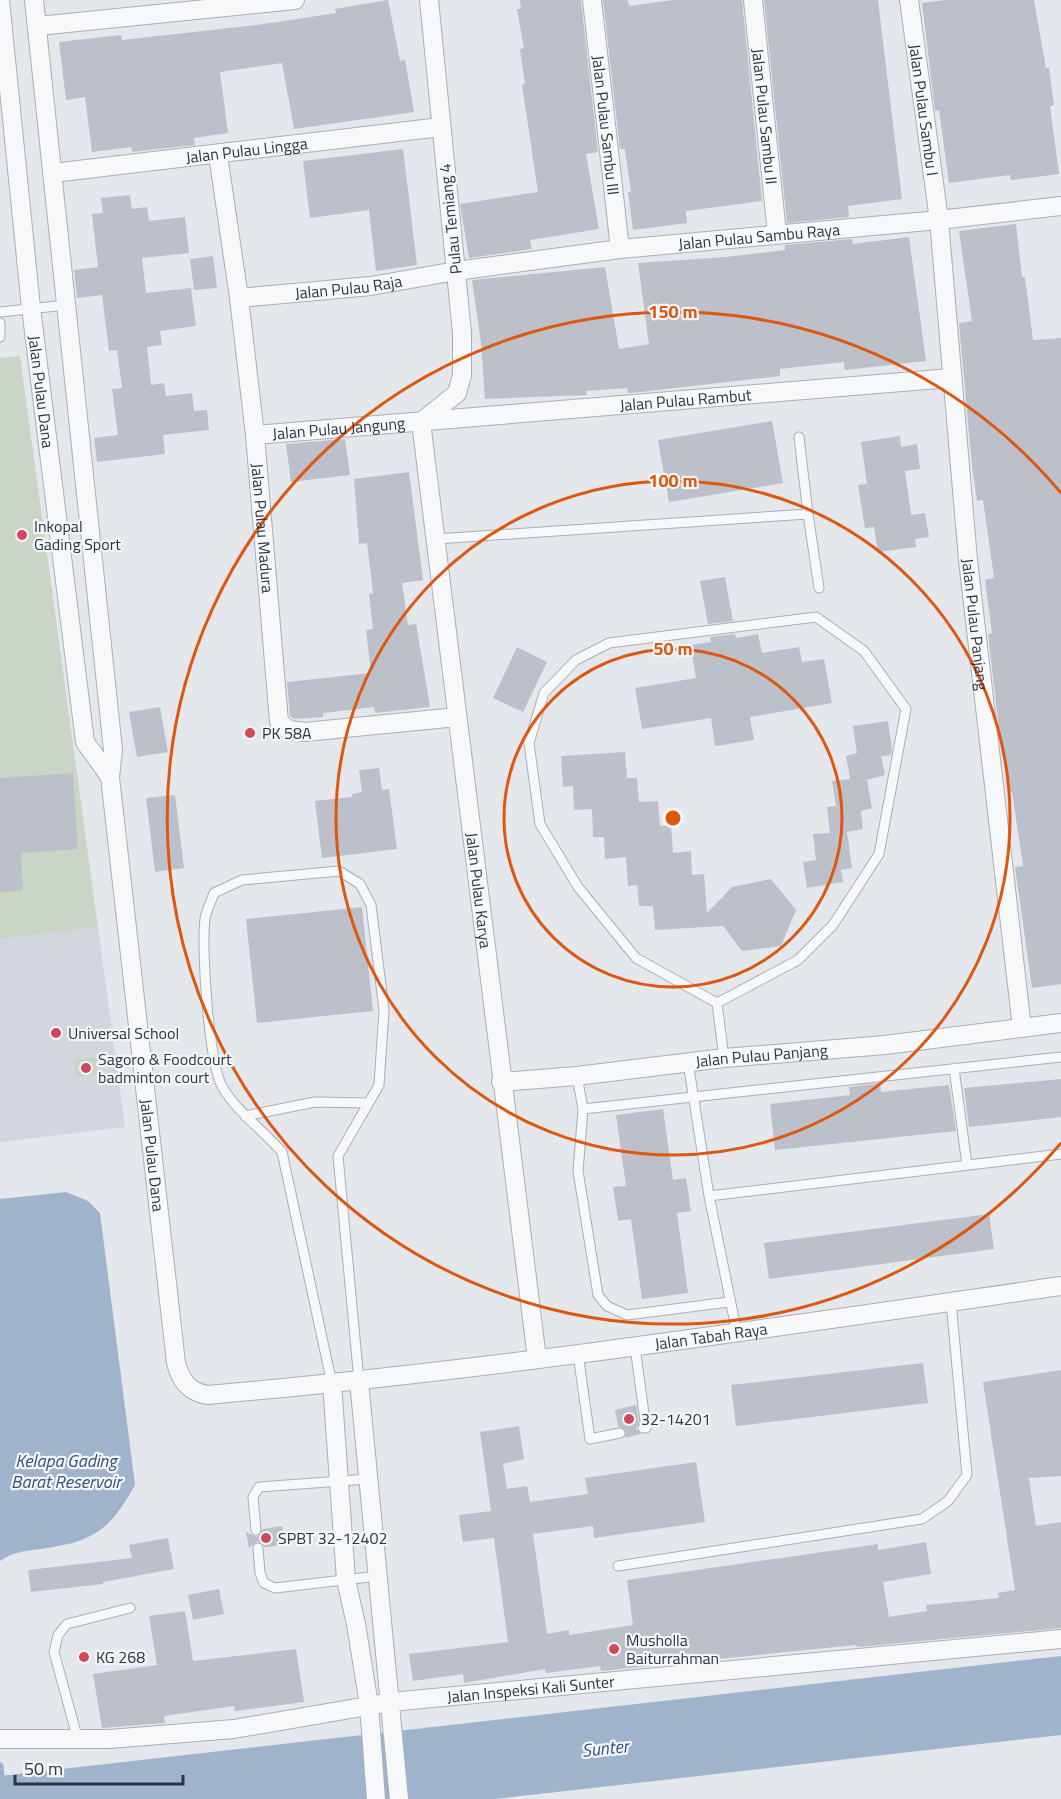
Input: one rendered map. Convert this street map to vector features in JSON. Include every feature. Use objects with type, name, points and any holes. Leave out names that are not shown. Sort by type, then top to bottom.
[{"type":"street","name":"Jalan Pulau Dana","points":[[0,0],[31,308],[85,742],[110,777]]},
{"type":"street","name":"Jalan Pulau Dana","points":[[34,0],[112,750],[110,777],[179,1374],[186,1385],[196,1393],[207,1395],[332,1390],[360,1386]]},
{"type":"street","points":[[38,26],[295,0]]},
{"type":"street","name":"Pulau Temiang 4","points":[[422,422],[457,393],[462,375],[456,271],[429,0]]},
{"type":"street","name":"Jalan Pulau Sambu III","points":[[592,0],[620,249]]},
{"type":"street","name":"Jalan Pulau Sambu II","points":[[753,0],[777,234]]},
{"type":"street","name":"Jalan Pulau Sambu I","points":[[909,0],[939,220]]},
{"type":"street","name":"Jalan Pulau Lingga","points":[[52,173],[441,127]]},
{"type":"street","name":"Jalan Pulau Madura","points":[[218,155],[239,298],[255,435],[279,722],[289,730],[305,732],[457,717]]},
{"type":"street","name":"Jalan Pulau Sambu Raya","points":[[456,271],[620,249],[939,220],[1061,206]]},
{"type":"street","name":"Jalan Pulau Panjang","points":[[939,220],[968,560],[1022,1028]]},
{"type":"street","name":"Jalan Pulau Raja","points":[[239,298],[371,286],[456,271]]},
{"type":"street","name":"Jalan Pulau Rambut","points":[[422,422],[951,378]]},
{"type":"street","name":"Jalan Pulau Jangung","points":[[255,435],[422,422]]},
{"type":"street","name":"Jalan Pulau Karya","points":[[422,422],[501,1082],[537,1359]]},
{"type":"street","name":"Jalan Pulau Panjang","points":[[501,1082],[577,1076],[724,1058],[885,1045],[1061,1023]]},
{"type":"street","name":"Jalan Tabah Raya","points":[[360,1386],[537,1359],[635,1349],[736,1333],[952,1309],[1061,1286]]},
{"type":"street","points":[[360,1386],[399,1799]]},
{"type":"street","points":[[332,1390],[345,1580],[356,1624],[369,1705],[376,1799]]},
{"type":"street","name":"Jalan Inspeksi Kali Sunter","points":[[4,1738],[78,1740],[234,1729],[369,1705],[392,1711],[1061,1639]]},
{"type":"lane","points":[[0,312],[66,305]]},
{"type":"lane","points":[[0,323],[0,337]]},
{"type":"lane","points":[[799,437],[819,588]]},
{"type":"lane","points":[[436,539],[808,514]]},
{"type":"lane","points":[[816,617],[864,651],[906,709],[879,854],[833,925],[798,960],[717,1003],[636,957],[578,887],[540,824],[529,742],[544,693],[576,660],[609,643],[816,617]]},
{"type":"lane","points":[[332,1390],[282,1152],[267,1134],[245,1116],[221,1086],[209,1040],[205,919],[214,893],[242,880],[339,871],[360,884],[370,905],[384,1010],[379,1085],[338,1156],[360,1386]]},
{"type":"lane","points":[[717,1003],[724,1058]]},
{"type":"lane","points":[[583,1109],[1061,1057]]},
{"type":"lane","points":[[688,1062],[709,1196],[736,1333]]},
{"type":"lane","points":[[954,1068],[967,1165]]},
{"type":"lane","points":[[577,1076],[583,1109],[578,1171],[598,1295],[607,1306],[627,1315],[729,1302]]},
{"type":"lane","points":[[245,1116],[315,1102],[368,1103]]},
{"type":"lane","points":[[709,1196],[1061,1154]]},
{"type":"lane","points":[[618,1566],[922,1519],[948,1501],[967,1475],[952,1309]]},
{"type":"lane","points":[[635,1349],[646,1428],[642,1428]]},
{"type":"lane","points":[[578,1356],[590,1439],[620,1433]]},
{"type":"lane","points":[[256,1530],[253,1497],[259,1487],[369,1479]]},
{"type":"lane","points":[[258,1548],[260,1573],[264,1583],[275,1588],[378,1576]]},
{"type":"lane","points":[[78,1740],[54,1652],[58,1635],[67,1624],[130,1608]]},
{"type":"shaded area","name":"Universal School","points":[[98,927],[125,1127],[0,1142],[0,939]]},
{"type":"green space","name":"Inkopal Gading Sport","points":[[20,356],[98,927],[0,939],[0,358]]},
{"type":"green space","name":"Sagoro & Foodcourt badminton court","points":[[96,1057],[97,1075],[77,1077],[74,1061]]},
{"type":"water","name":"Kelapa Gading Barat Reservoir","points":[[66,1192],[88,1201],[100,1213],[135,1485],[116,1514],[97,1532],[73,1543],[19,1552],[0,1561],[0,1199]]},
{"type":"water","name":"Sunter","points":[[1061,1656],[1061,1735],[495,1799],[0,1799],[0,1776]]},
{"type":"building","points":[[388,0],[400,61],[405,60],[414,112],[294,129],[282,63],[220,72],[228,133],[194,138],[195,145],[132,152],[131,147],[92,152],[85,97],[66,100],[59,42],[121,35],[122,40],[264,24],[336,13],[335,9]]},
{"type":"building","points":[[520,0],[581,0],[598,152],[586,154],[599,229],[530,240],[532,249],[469,258],[460,204],[538,192],[522,85],[525,84],[520,49],[524,48],[517,9],[521,9]]},
{"type":"building","points":[[603,0],[628,0],[629,6],[673,0],[742,0],[762,201],[686,211],[687,223],[633,230],[628,192],[631,192],[625,149],[620,149]]},
{"type":"building","points":[[764,0],[878,0],[902,199],[848,206],[849,217],[787,223]]},
{"type":"building","points":[[945,0],[1034,0],[1046,68],[1049,68],[1054,105],[1050,106],[1059,174],[1011,180],[1010,175],[949,183],[939,110],[935,111],[922,3]]},
{"type":"building","points":[[403,149],[417,265],[376,271],[369,210],[310,218],[303,161]]},
{"type":"building","points":[[130,195],[132,209],[147,207],[149,221],[185,217],[189,253],[142,258],[146,293],[191,288],[196,326],[160,331],[162,345],[147,347],[151,385],[164,383],[166,396],[192,393],[194,411],[207,410],[209,430],[163,435],[165,454],[97,462],[94,438],[118,435],[112,389],[122,388],[117,350],[109,351],[102,295],[77,298],[74,270],[98,267],[92,214],[103,213],[101,198]]},
{"type":"building","points":[[1016,224],[1033,340],[1061,338],[1061,984],[1032,988],[1015,867],[1023,866],[1012,792],[1009,792],[1004,756],[1002,756],[988,634],[992,633],[985,580],[994,578],[983,500],[977,501],[972,466],[959,323],[972,321],[959,231]]},
{"type":"building","points":[[909,237],[926,361],[845,370],[844,362],[780,369],[780,376],[641,392],[628,393],[627,388],[586,391],[587,395],[485,399],[481,343],[472,280],[605,267],[619,349],[649,344],[638,263],[785,250],[785,245],[852,239],[853,244]]},
{"type":"building","points":[[213,256],[217,288],[194,290],[190,259]]},
{"type":"building","points":[[772,421],[783,483],[669,502],[658,440]]},
{"type":"building","points":[[900,436],[901,447],[917,444],[920,469],[905,471],[911,515],[925,513],[929,537],[915,539],[916,547],[878,552],[874,527],[865,528],[858,485],[867,484],[861,442]]},
{"type":"building","points":[[345,439],[350,475],[291,482],[286,444]]},
{"type":"building","points":[[409,472],[423,580],[402,583],[408,625],[416,624],[430,707],[375,713],[374,707],[323,713],[323,717],[294,719],[290,716],[287,682],[371,673],[366,630],[373,629],[369,594],[373,593],[367,543],[359,544],[354,479]]},
{"type":"building","points":[[725,577],[733,621],[708,624],[700,581]]},
{"type":"building","points":[[735,634],[736,638],[758,634],[762,653],[799,647],[802,662],[824,659],[832,703],[750,717],[754,740],[715,746],[711,718],[642,729],[635,688],[696,678],[690,645],[711,642],[710,637]]},
{"type":"building","points":[[517,647],[547,662],[523,712],[493,698]]},
{"type":"building","points":[[160,707],[168,752],[137,757],[129,712]]},
{"type":"building","points":[[888,721],[892,749],[891,755],[881,756],[885,775],[867,780],[872,808],[861,811],[863,829],[847,832],[852,868],[841,870],[843,882],[807,888],[803,862],[816,860],[813,834],[830,833],[827,807],[836,806],[832,781],[850,779],[846,756],[857,753],[853,726]]},
{"type":"building","points":[[625,752],[627,778],[637,778],[639,802],[658,801],[660,826],[671,826],[673,853],[691,851],[692,875],[704,874],[707,913],[732,887],[771,879],[796,910],[781,946],[742,951],[723,926],[655,930],[653,906],[639,906],[637,885],[628,886],[626,857],[605,859],[604,837],[593,837],[592,809],[574,810],[573,786],[563,787],[561,756]]},
{"type":"building","points":[[379,768],[382,790],[389,789],[397,849],[322,858],[315,801],[352,797],[352,794],[362,792],[359,770]]},
{"type":"building","points":[[73,773],[78,849],[21,853],[23,891],[0,892],[0,778]]},
{"type":"building","points":[[175,795],[184,868],[155,872],[146,798]]},
{"type":"building","points":[[362,907],[373,1011],[257,1023],[246,919]]},
{"type":"building","points":[[1061,1079],[1061,1117],[969,1127],[964,1088]]},
{"type":"building","points":[[880,1083],[881,1092],[949,1085],[956,1131],[775,1150],[770,1104],[850,1095],[849,1087]]},
{"type":"building","points":[[663,1109],[673,1180],[686,1178],[691,1211],[677,1213],[688,1293],[642,1299],[631,1219],[618,1221],[613,1187],[626,1186],[616,1115]]},
{"type":"building","points":[[989,1214],[994,1249],[769,1279],[764,1243]]},
{"type":"building","points":[[923,1363],[928,1403],[736,1426],[731,1385]]},
{"type":"building","points":[[1061,1370],[1061,1476],[1029,1478],[1036,1526],[1061,1522],[1061,1628],[857,1647],[856,1645],[601,1671],[600,1666],[546,1673],[545,1669],[464,1683],[463,1674],[413,1681],[409,1654],[508,1642],[494,1538],[463,1542],[459,1515],[491,1511],[480,1432],[519,1426],[524,1459],[503,1464],[507,1489],[527,1486],[530,1502],[588,1494],[585,1478],[696,1462],[705,1522],[594,1538],[593,1526],[533,1534],[547,1634],[569,1630],[569,1635],[633,1625],[627,1580],[878,1544],[878,1550],[926,1542],[931,1574],[883,1582],[889,1617],[927,1611],[926,1605],[999,1598],[998,1593],[1015,1590],[983,1382]]},
{"type":"building","name":"32-14201","points":[[636,1405],[639,1423],[636,1429],[641,1434],[625,1438],[626,1431],[618,1426],[615,1410]]},
{"type":"building","name":"SPBT 32-12402","points":[[282,1526],[285,1545],[265,1547],[257,1541],[249,1548],[246,1532],[257,1537],[263,1529]]},
{"type":"building","points":[[168,1538],[174,1569],[103,1582],[103,1584],[31,1592],[28,1570],[132,1558],[129,1545]]},
{"type":"building","points":[[219,1589],[224,1614],[193,1620],[188,1595]]},
{"type":"building","points":[[185,1611],[193,1661],[296,1649],[304,1702],[235,1711],[234,1706],[164,1716],[165,1723],[102,1728],[93,1674],[157,1665],[149,1616]]},
{"type":"waterway","points":[[0,1766],[1,1776]]},
{"type":"place","name":"Inkopal Gading Sport","points":[[22,535]]},
{"type":"place","name":"PK 58A","points":[[250,733]]},
{"type":"place","name":"Universal School","points":[[56,1033]]},
{"type":"place","name":"Sagoro & Foodcourt badminton court","points":[[86,1068]]},
{"type":"place","name":"32-14201","points":[[629,1419]]},
{"type":"place","name":"SPBT 32-12402","points":[[266,1538]]},
{"type":"place","name":"Musholla Baiturrahman","points":[[614,1649]]},
{"type":"place","name":"KG 268","points":[[84,1657]]}]
